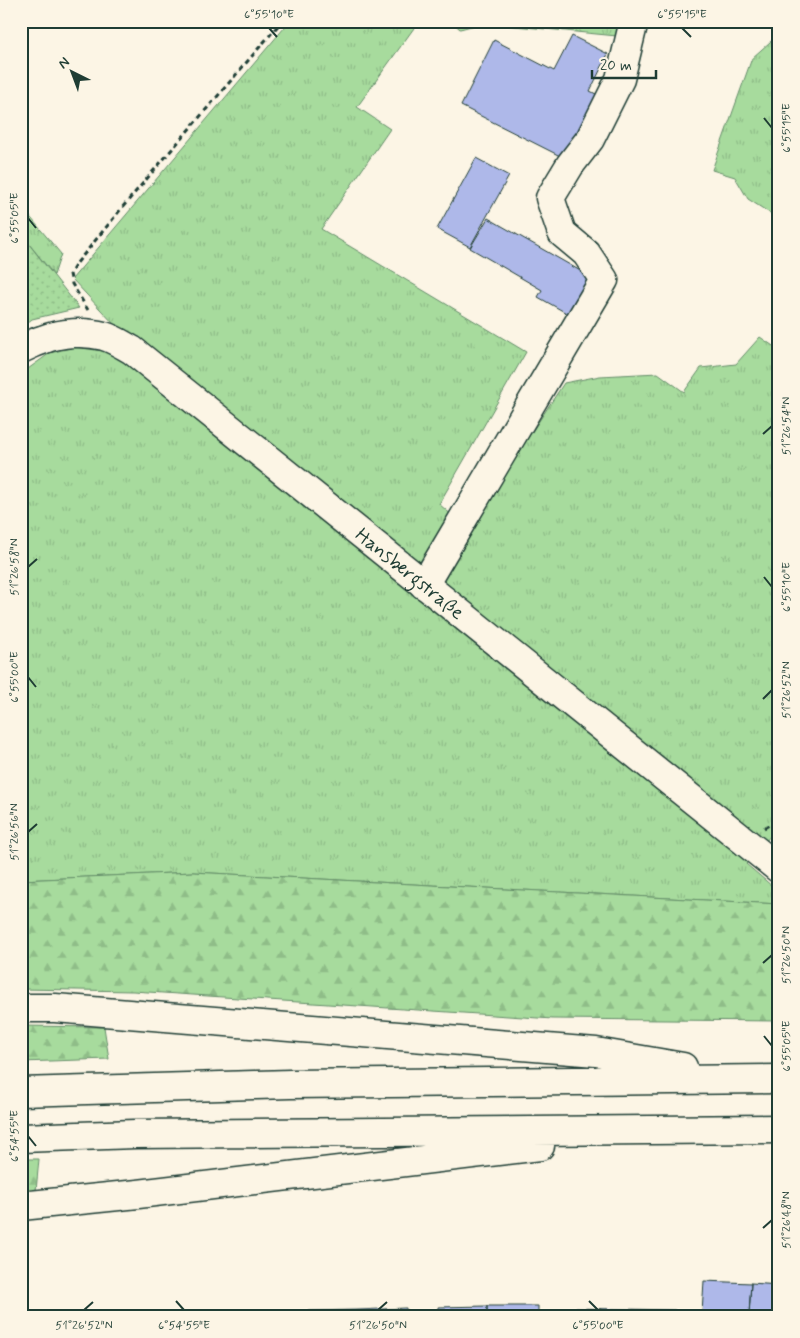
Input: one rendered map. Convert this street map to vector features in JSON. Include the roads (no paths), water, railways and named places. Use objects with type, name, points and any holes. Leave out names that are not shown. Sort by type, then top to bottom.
[{"type":"main road","points":[[424,585],[604,280],[586,253],[562,233],[550,198],[570,165],[590,139],[620,79],[634,21]]},
{"type":"main road","name":"Hansbergstraße","points":[[21,349],[43,339],[76,333],[104,336],[132,350],[779,869]]},
{"type":"main road","points":[[21,1008],[74,1010],[596,1052],[766,1079]]},
{"type":"main road","points":[[21,1092],[290,1084],[766,1079]]},
{"type":"main road","points":[[21,1138],[145,1134],[779,1129]]},
{"type":"main road","points":[[21,1206],[138,1194],[673,1130]]}]
